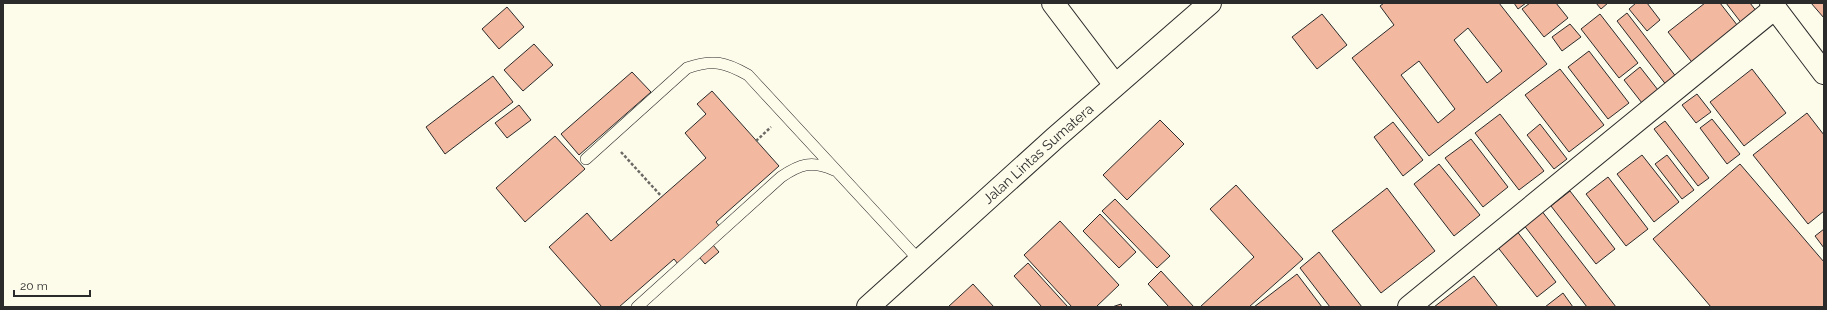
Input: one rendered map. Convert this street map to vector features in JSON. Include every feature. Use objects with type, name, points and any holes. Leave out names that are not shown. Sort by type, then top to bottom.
[{"type":"main road","points":[[1054,3],[1115,85]]},
{"type":"main road","name":"Jalan Lintas Sumatera","points":[[868,307],[1115,85],[1210,3]]},
{"type":"main road","points":[[1409,307],[1778,6],[1824,74]]},
{"type":"lane","points":[[586,159],[687,68],[702,63],[719,63],[733,67],[748,75],[919,260]]},
{"type":"lane","points":[[637,307],[781,177],[796,167],[812,164],[825,166],[837,171]]},
{"type":"path","points":[[609,138],[662,197]]},
{"type":"building","points":[[1384,3],[1499,3],[1547,64],[1429,156],[1352,58],[1394,25],[1380,6]],"holes":[[[1468,28],[1502,71],[1487,83],[1454,40]],[[1419,61],[1455,109],[1438,123],[1401,75]]]},
{"type":"building","points":[[1514,3],[1526,3],[1518,9]]},
{"type":"building","points":[[1530,3],[1556,3],[1568,18],[1544,37],[1522,9]]},
{"type":"building","points":[[1596,3],[1608,3],[1601,9]]},
{"type":"building","points":[[1636,3],[1647,3],[1660,20],[1647,31],[1629,9]]},
{"type":"building","points":[[1705,3],[1720,3],[1741,30],[1695,66],[1668,32]]},
{"type":"building","points":[[1726,3],[1750,3],[1761,17],[1746,29]]},
{"type":"building","points":[[1811,3],[1824,3],[1824,18]]},
{"type":"building","points":[[507,7],[524,27],[499,49],[482,29]]},
{"type":"building","points":[[1627,13],[1677,78],[1667,86],[1617,21]]},
{"type":"building","points":[[1322,14],[1347,45],[1317,69],[1292,37]]},
{"type":"building","points":[[1600,14],[1638,63],[1619,78],[1581,29]]},
{"type":"building","points":[[1570,24],[1581,37],[1562,51],[1552,37]]},
{"type":"building","points":[[534,44],[553,65],[523,91],[504,70]]},
{"type":"building","points":[[1589,51],[1629,103],[1608,119],[1568,67]]},
{"type":"building","points":[[1640,67],[1658,90],[1642,103],[1624,80]]},
{"type":"building","points":[[1560,69],[1604,125],[1569,152],[1525,95]]},
{"type":"building","points":[[1752,69],[1786,113],[1744,146],[1710,102]]},
{"type":"building","points":[[632,72],[651,92],[579,155],[561,134]]},
{"type":"building","points":[[493,76],[513,102],[445,154],[426,127]]},
{"type":"building","points":[[712,91],[779,166],[716,222],[720,227],[707,238],[719,252],[705,264],[693,250],[678,264],[674,259],[619,307],[602,307],[549,247],[587,213],[611,241],[706,158],[685,133],[706,114],[697,104]]},
{"type":"building","points":[[1697,94],[1711,112],[1696,123],[1682,105]]},
{"type":"building","points":[[519,105],[531,120],[507,138],[495,123]]},
{"type":"building","points":[[1807,113],[1824,135],[1824,211],[1808,224],[1753,155]]},
{"type":"building","points":[[1500,114],[1544,171],[1519,190],[1475,133]]},
{"type":"building","points":[[1712,119],[1740,154],[1727,164],[1700,128]]},
{"type":"building","points":[[1160,120],[1184,144],[1127,200],[1103,175]]},
{"type":"building","points":[[1665,121],[1709,178],[1698,186],[1654,129]]},
{"type":"building","points":[[1393,122],[1423,160],[1403,176],[1374,137]]},
{"type":"building","points":[[1540,124],[1567,159],[1554,169],[1527,135]]},
{"type":"building","points":[[555,136],[585,169],[525,222],[496,188]]},
{"type":"building","points":[[1471,139],[1508,187],[1483,207],[1445,158]]},
{"type":"building","points":[[1642,155],[1679,202],[1654,222],[1617,174]]},
{"type":"building","points":[[1667,155],[1694,190],[1682,199],[1655,164]]},
{"type":"building","points":[[1439,164],[1480,215],[1454,236],[1414,184]]},
{"type":"building","points":[[1740,164],[1824,262],[1824,307],[1711,307],[1653,239]]},
{"type":"building","points":[[1608,177],[1648,229],[1626,246],[1586,194]]},
{"type":"building","points":[[1236,185],[1303,259],[1249,307],[1200,307],[1254,257],[1210,209]]},
{"type":"building","points":[[1387,188],[1435,251],[1381,293],[1332,231]]},
{"type":"building","points":[[1570,191],[1615,249],[1596,264],[1551,206]]},
{"type":"building","points":[[1115,199],[1170,256],[1157,268],[1102,211]]},
{"type":"building","points":[[1541,210],[1616,307],[1587,307],[1523,224]]},
{"type":"building","points":[[1100,214],[1136,252],[1119,268],[1083,231]]},
{"type":"building","points":[[1060,221],[1119,285],[1096,307],[1072,307],[1024,255]]},
{"type":"building","points":[[1824,229],[1824,248],[1815,236]]},
{"type":"building","points":[[1516,230],[1556,282],[1537,297],[1496,245]]},
{"type":"building","points":[[1319,252],[1362,307],[1330,307],[1300,268]]},
{"type":"building","points":[[1028,263],[1068,307],[1042,307],[1014,276]]},
{"type":"building","points":[[1161,271],[1194,307],[1169,307],[1148,284]]},
{"type":"building","points":[[1297,274],[1322,307],[1254,307]]},
{"type":"building","points":[[1474,276],[1498,307],[1434,307]]},
{"type":"building","points":[[973,284],[994,307],[948,307]]},
{"type":"building","points":[[1563,293],[1573,307],[1545,307]]},
{"type":"building","points":[[1121,304],[1122,307],[1112,307]]}]
